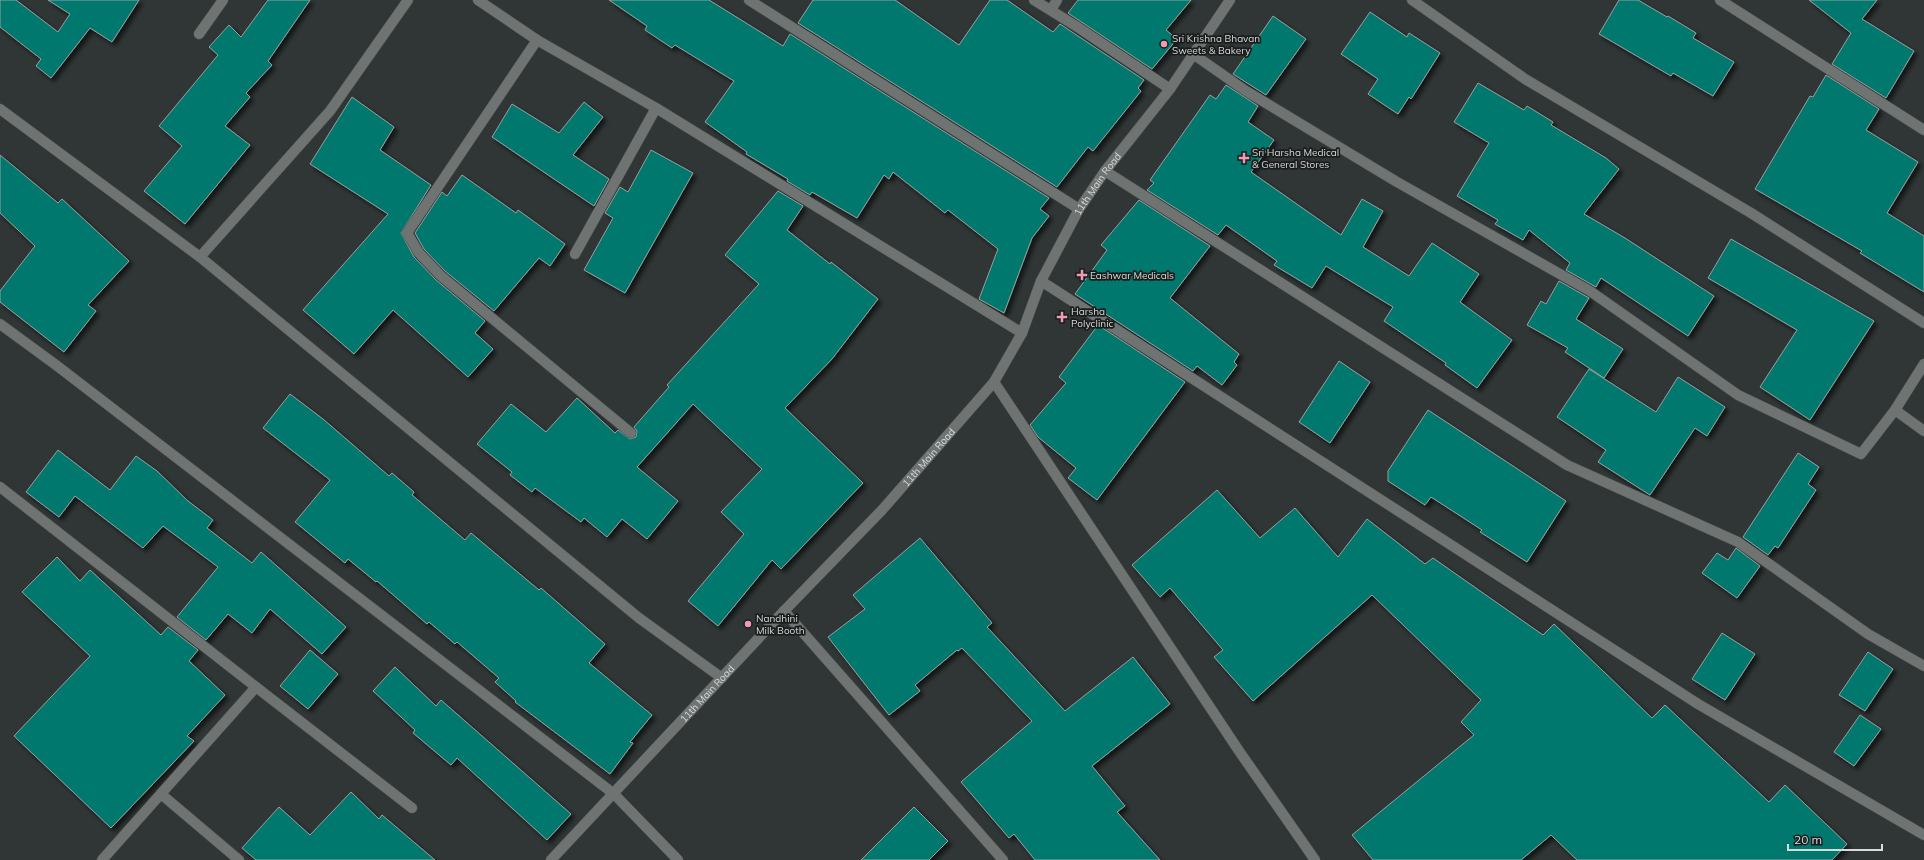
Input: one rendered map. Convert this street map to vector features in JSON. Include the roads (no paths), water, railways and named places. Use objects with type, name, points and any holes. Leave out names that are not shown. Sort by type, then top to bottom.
[{"type":"street","points":[[199,34],[223,0]]},
{"type":"street","points":[[200,257],[330,111],[408,0]]},
{"type":"street","points":[[478,0],[537,40],[656,108],[1022,332]]},
{"type":"street","points":[[749,0],[1079,209]]},
{"type":"street","points":[[1034,0],[1170,89]]},
{"type":"street","points":[[1051,10],[1057,0]]},
{"type":"street","name":"11th Main Road","points":[[551,860],[784,611],[882,510],[994,382],[1022,332],[1041,281],[1079,209],[1105,171],[1170,89],[1230,0]]},
{"type":"street","points":[[1412,0],[1525,79],[1751,213],[1924,323]]},
{"type":"street","points":[[1720,0],[1924,130]]},
{"type":"street","points":[[537,40],[407,232],[419,253],[441,276],[631,432]]},
{"type":"street","points":[[1194,54],[1246,91],[1397,182],[1590,291],[1738,394],[1861,454],[1895,410],[1924,364]]},
{"type":"street","points":[[575,254],[656,108]]},
{"type":"street","points":[[0,109],[200,257],[639,618],[722,678]]},
{"type":"street","points":[[1105,171],[1567,465],[1738,542],[1868,634],[1924,666]]},
{"type":"street","points":[[1041,281],[1698,704],[1924,835]]},
{"type":"street","points":[[0,324],[614,794],[678,860]]},
{"type":"street","points":[[994,382],[1235,744],[1315,860]]},
{"type":"street","points":[[1895,410],[1924,431]]},
{"type":"street","points":[[0,487],[412,808]]},
{"type":"street","points":[[784,611],[1003,860]]},
{"type":"street","points":[[102,860],[256,687]]},
{"type":"street","points":[[161,794],[239,860]]},
{"type":"place","name":"Sri Krishna Bhavan Sweets & Bakery","points":[[1164,44]]},
{"type":"place","name":"Sri Harsha Medical & General Stores","points":[[1244,158]]},
{"type":"place","name":"Eashwar Medicals","points":[[1082,275]]},
{"type":"place","name":"Harsha Polyclinic","points":[[1062,317]]},
{"type":"place","name":"Nandhini Milk Booth","points":[[748,624]]}]
